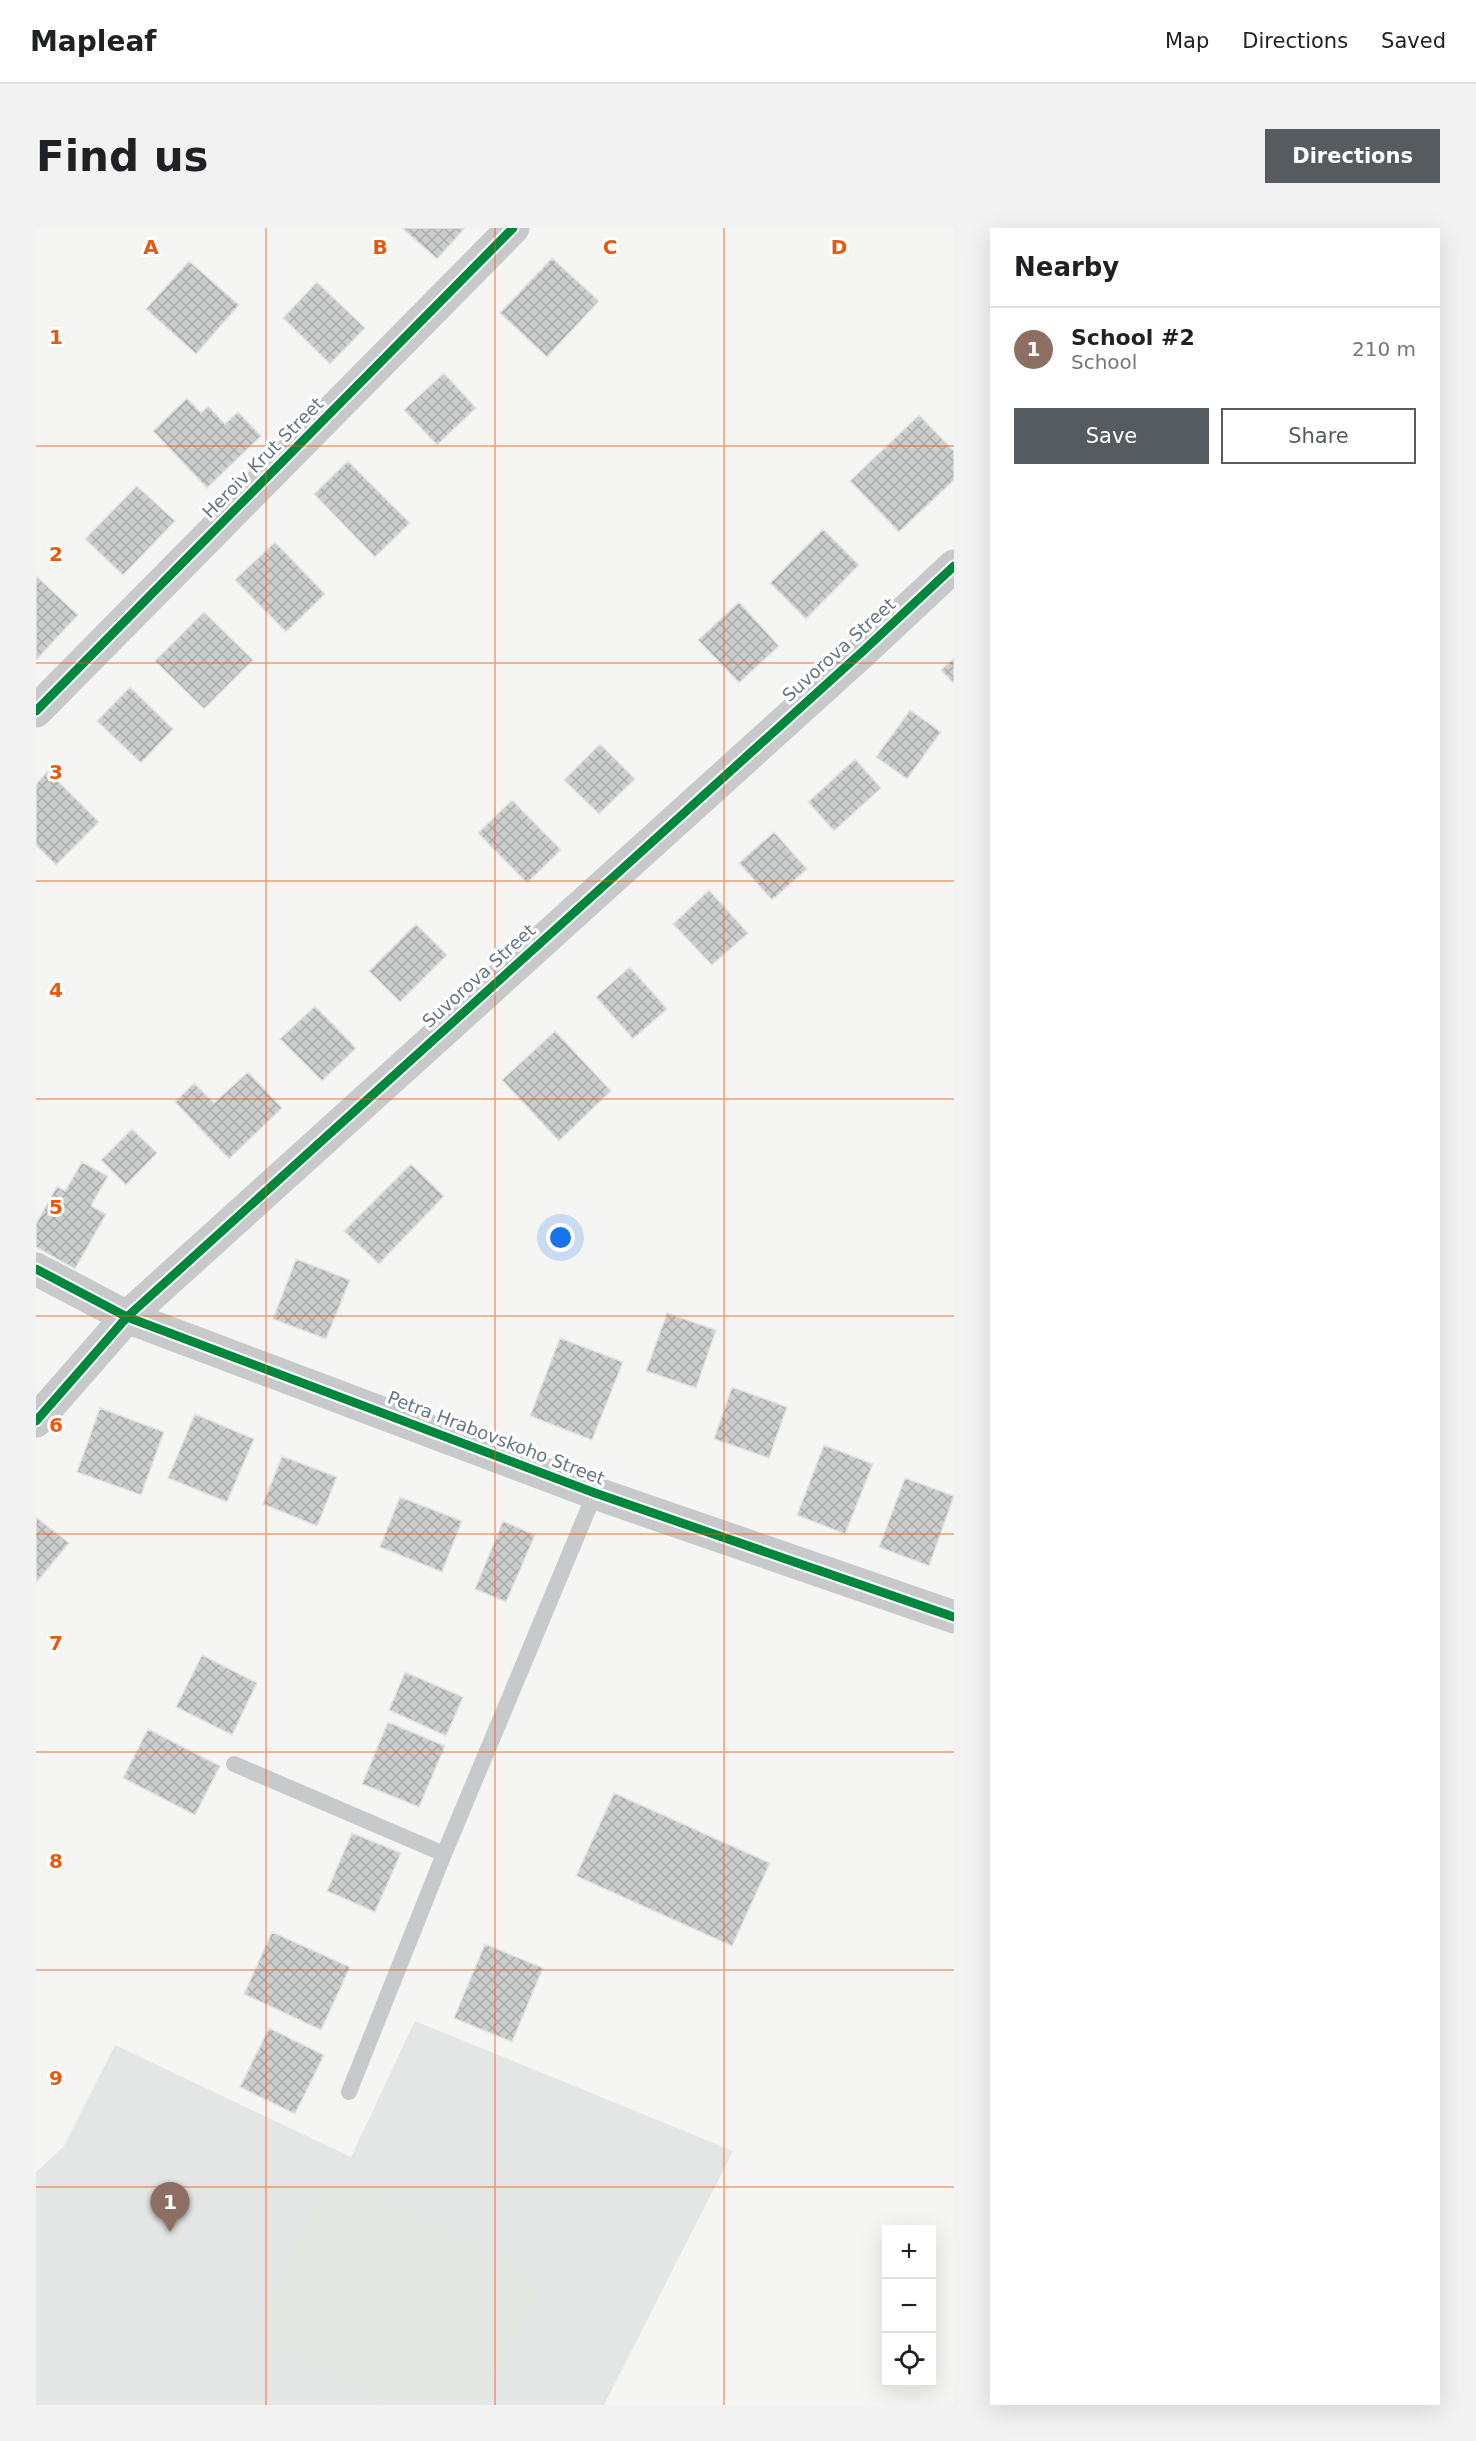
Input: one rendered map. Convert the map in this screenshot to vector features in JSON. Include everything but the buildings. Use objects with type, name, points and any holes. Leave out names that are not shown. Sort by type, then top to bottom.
[{"type":"street","name":"Heroiv Krut Street","points":[[36,711],[513,228]]},
{"type":"street","name":"Suvorova Street","points":[[36,1421],[127,1317],[954,566]]},
{"type":"street","name":"Petra Hrabovskoho Street","points":[[36,1269],[127,1317],[596,1493],[954,1617]]},
{"type":"lane","points":[[349,2092],[444,1854],[596,1493]]},
{"type":"lane","points":[[234,1764],[444,1854]]},
{"type":"shaded area","points":[[415,2021],[733,2151],[604,2405],[479,2405],[539,2284],[253,2335],[390,2405],[36,2405],[36,2172],[64,2146],[115,2045],[351,2157]]},
{"type":"shaded area","points":[[331,2179],[540,2284],[479,2405],[390,2405],[252,2335]]},
{"type":"cycle path","points":[[36,711],[513,228]]},
{"type":"cycle path","points":[[36,1421],[127,1317],[862,652],[954,566]]},
{"type":"cycle path","points":[[36,1269],[127,1317],[595,1493],[954,1617]]},
{"type":"place","name":"School #2","points":[[170,2232]]}]
